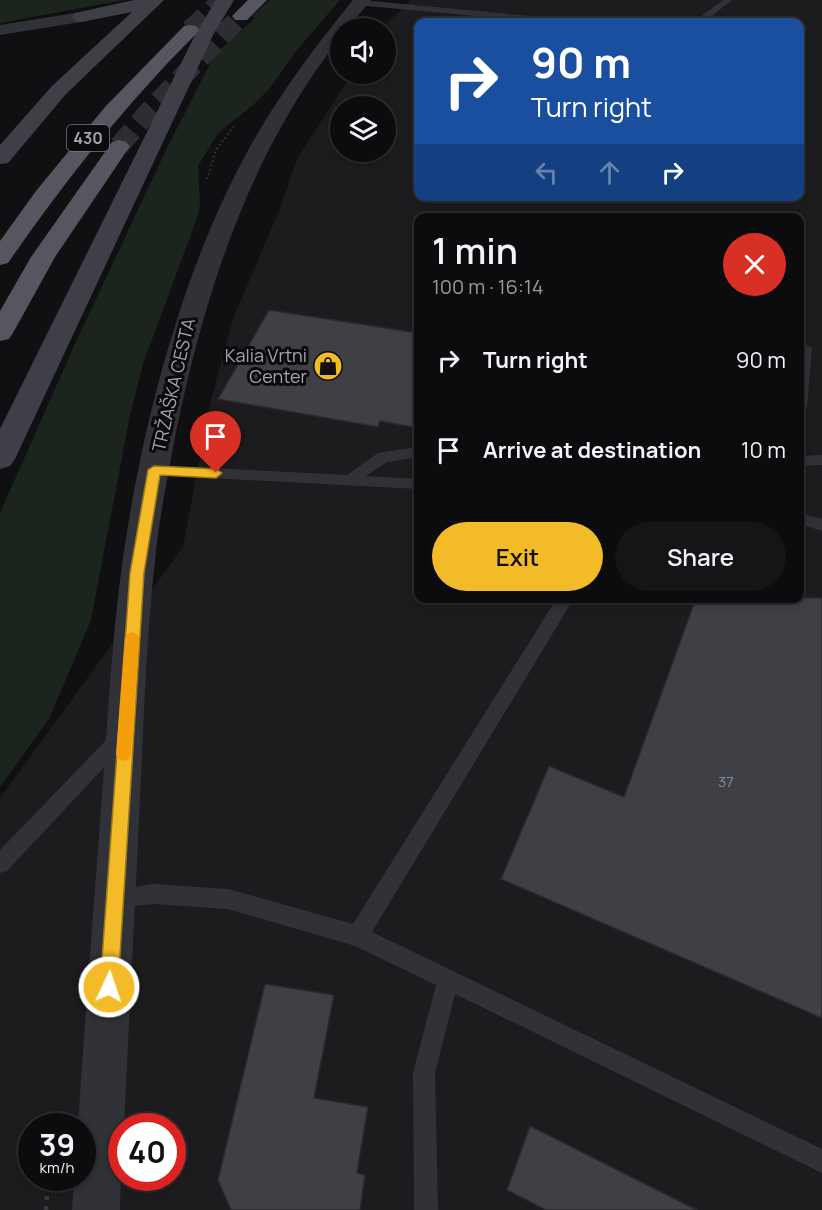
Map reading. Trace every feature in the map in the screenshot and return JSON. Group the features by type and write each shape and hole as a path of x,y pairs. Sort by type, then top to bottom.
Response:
{"highway":[{"path":"241,16 258,0"},
{"name":"430","path":"0,258 53,182 90,135 140,78 190,30"},
{"name":"430","path":"0,333 43,257 119,146"}],"main road":[{"path":"81,17 126,8 149,0"},
{"path":"0,158 59,90 155,0"},
{"path":"0,459 204,35 225,0"},
{"path":"81,17 101,24 109,31 112,39"}],"street":[{"name":"TRŽAŠKA CESTA","path":"96,1210 124,733 137,573 154,470 170,395 194,307 240,185 274,118 300,78 361,1"},
{"path":"0,30 81,17"}],"lane":[{"path":"703,18 728,0"},
{"path":"361,1 524,18"},
{"path":"804,360 805,348"},
{"path":"350,480 382,457 414,453"},
{"path":"804,461 822,460"},
{"path":"154,470 414,484"},
{"path":"804,520 822,525"},
{"path":"358,936 563,603"},
{"path":"0,864 124,733"},
{"path":"114,898 153,894 228,898 358,936 822,1161"},
{"path":"426,1210 424,1073 448,980"}],"path":[{"path":"46,1210 47,1191"}],"shaded area":[{"path":"0,0 124,0 0,23"},
{"path":"270,0 340,0 296,51 270,88 218,133 198,166 200,205 197,218 144,361 130,415 91,620 49,719 0,787 0,513 74,346 167,148 217,50 255,18 252,16"},
{"path":"411,0 822,0 822,1210 0,1210 0,798 183,547 209,408 232,321 279,211 297,159 330,108 330,162 396,162 396,96 338,96 346,84 396,84 396,18 392,18"}],"building":[{"name":"Kalia Vrtni Center","path":"269,310 414,332 414,427 380,421 378,427 218,399"},
{"path":"804,598 822,598 822,1018 501,879 549,766 624,797 694,603 804,603"},
{"path":"265,984 334,995 314,1098 368,1107 357,1173 365,1175 360,1210 231,1210 218,1180"},
{"path":"530,1126 697,1210 546,1210 507,1190"}],"tunnel":[{"path":"190,30 223,0"},
{"path":"119,146 151,109 241,16"}],"slow traffic":[{"path":"123,754 132,638"}],"place":[{"name":"Kalia Vrtni Center","path":"328,366"}],"route":[{"path":"109,987 124,733 137,573 154,470 216,473"}]}
